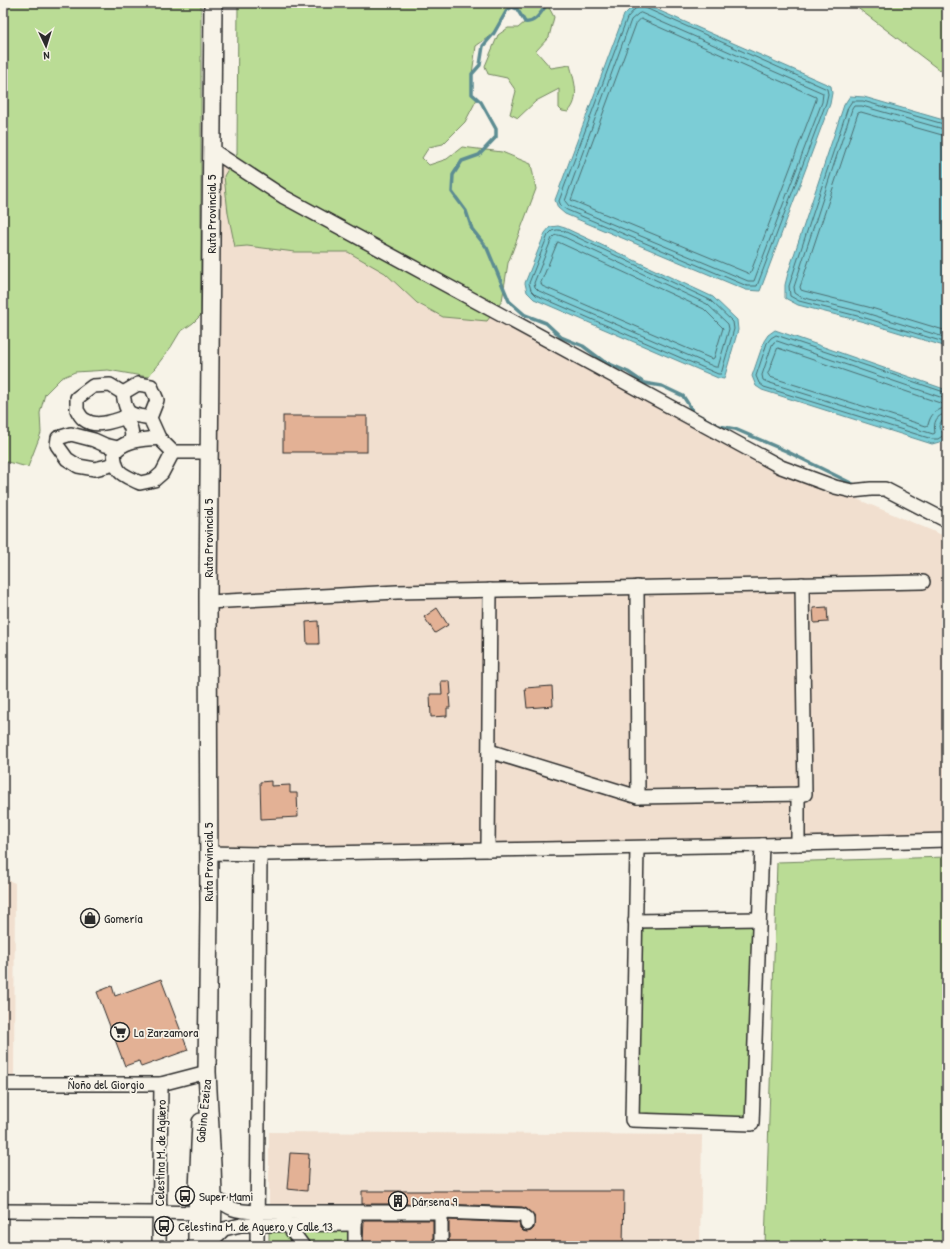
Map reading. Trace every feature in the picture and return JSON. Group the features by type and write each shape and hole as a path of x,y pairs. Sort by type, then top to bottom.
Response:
{"main road":[{"name":"Ruta Provincial 5","path":"207,1072 209,908 208,599 213,3"},
{"name":"Gabino Ezeiza","path":"207,1072 213,1196 207,1244"},
{"name":"Gabino Ezeiza","path":"207,1072 201,1117 197,1213 207,1244"}],"street":[{"path":"212,150 284,197 781,467 852,492 871,489 885,489 947,521"},
{"path":"123,393 138,384 151,386 157,400 150,418 159,438 173,452 209,452"},
{"path":"123,393 110,385 93,386 77,398 77,410 84,420 94,424 110,423 128,416 150,418"},
{"path":"123,393 125,409 132,433 131,441"},
{"path":"81,436 77,431 78,425 84,420"},
{"path":"115,464 95,469 78,466 67,459 57,445 58,438 71,434 118,448"},
{"path":"159,438 131,441 118,448 114,453 115,464 120,473 140,484 154,480 162,473 173,452"},
{"path":"208,599 303,597 397,592 923,582"},
{"path":"489,751 638,797 805,794 802,584"},
{"path":"636,587 638,797"},
{"path":"488,850 490,590"},
{"path":"798,794 798,844"},
{"path":"208,853 260,854 762,846 947,840"},
{"path":"636,848 632,1120 752,1124 762,846"},
{"path":"257,1246 260,854"},
{"path":"635,921 759,919"},
{"name":"Ñoño del Giorgio","path":"3,1084 161,1084 207,1072"},
{"name":"Celestina M. de Agüero","path":"159,1246 161,1084"},
{"path":"213,1196 229,1208 257,1219 287,1225 355,1218 441,1212 522,1215 527,1219 527,1224"},
{"path":"3,1211 197,1213"},
{"path":"278,1212 303,1246"},
{"path":"207,1244 224,1229 241,1225 278,1212 355,1218"},
{"path":"441,1212 441,1246"},
{"path":"355,1218 355,1246"}],"shaded area":[{"path":"212,150 781,467 947,537 947,840 208,853"},
{"path":"3,878 15,883 14,1077 3,1077"},
{"path":"269,1132 702,1135 700,1246 269,1246"}],"green space":[{"path":"3,3 201,3 201,315 180,332 171,347 148,377 108,370 75,372 61,378 45,394 40,413 41,433 28,467 3,461"},
{"path":"238,3 548,3 547,4 554,17 549,37 536,51 551,68 570,65 575,83 575,95 572,107 568,112 562,111 559,108 559,89 536,101 518,118 510,114 516,91 507,78 488,74 485,66 498,35 508,28 518,28 525,22 517,9 512,7 507,10 494,33 476,46 472,74 472,94 477,99 465,122 443,144 429,147 422,158 429,165 447,159 462,147 502,152 531,164 536,189 508,263 502,301 487,321 443,317 417,303 385,273 348,252 295,252 247,246 235,247 228,213 224,176 237,154"},
{"path":"851,3 947,3 947,72 938,69"},
{"path":"947,857 947,1246 765,1246 777,862"},
{"path":"759,919 752,1124 632,1120 635,921"},
{"path":"355,1224 355,1246 269,1246 269,1225"}],"water":[{"path":"644,4 831,86 832,93 830,104 760,291 746,290 565,214 558,208 555,200 624,15 634,5"},
{"path":"850,96 864,97 947,121 947,347 864,322 798,305 785,298 785,285 788,273 844,105"},
{"path":"558,226 713,297 737,320 738,330 724,379 718,378 534,299 527,292 525,283 545,233 550,227"},
{"path":"775,330 947,390 947,424 944,423 943,427 947,430 947,438 943,441 932,444 762,390 756,386 752,376 764,341 768,335"}],"building":[{"path":"283,416 367,416 367,452 283,452"},
{"path":"827,607 828,622 814,623 813,608"},
{"path":"437,608 448,625 435,633 424,617"},
{"path":"318,621 319,644 307,644 306,622"},
{"path":"441,681 450,681 450,708 447,708 447,716 431,717 430,694 442,694"},
{"path":"552,686 553,706 527,708 525,688"},
{"path":"271,781 271,786 290,785 290,793 297,793 298,817 261,819 260,782"},
{"path":"161,979 188,1050 141,1067 139,1061 125,1066 97,992 112,986 115,996"},
{"path":"290,1153 309,1154 307,1191 287,1189"},
{"path":"362,1191 624,1191 623,1246 449,1246 449,1220 519,1223 520,1228 527,1232 534,1228 534,1216 527,1209 522,1207 441,1204 362,1204"},
{"path":"364,1220 433,1220 433,1244 363,1243"}],"waterway":[{"path":"548,3 536,19 529,22 525,22 517,9 512,7 507,10 494,33 483,46 480,65 472,74 472,94 481,102 496,129 496,137 479,155 462,161 453,175 452,192 466,211 472,229 487,248 509,301 525,315 546,323 561,337 583,346 603,361 628,372 644,383 662,386 683,396 694,413 719,426 735,429 786,451 857,486"}],"place":[{"name":"Gomería","path":"90,918"},
{"name":"La Zarzamora","path":"120,1032"},
{"name":"Super Mami","path":"185,1196"},
{"name":"Dársena 9","path":"398,1201"},
{"name":"Celestina M. de Aguero y Calle 13","path":"164,1226"}]}
